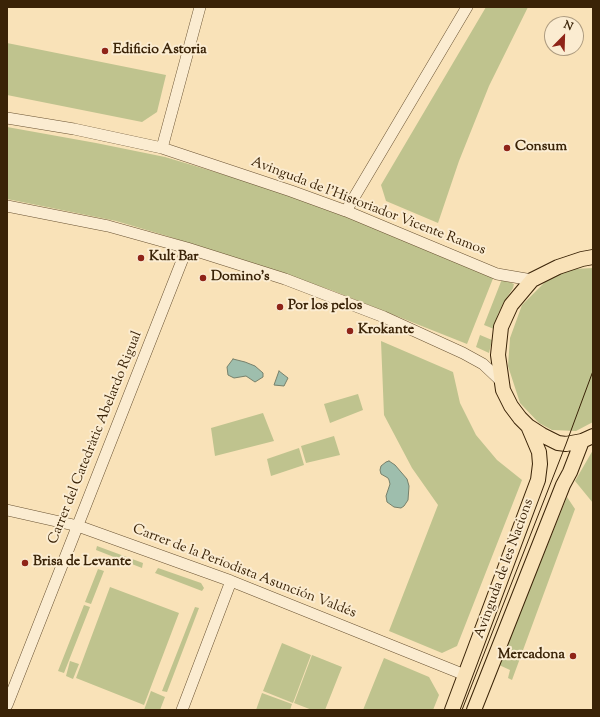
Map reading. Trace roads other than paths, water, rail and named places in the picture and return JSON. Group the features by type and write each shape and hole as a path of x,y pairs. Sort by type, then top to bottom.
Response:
{"main road":[{"path":"588,439 566,444 558,443 528,426 511,406 503,390 498,355 502,326 511,305 532,280 558,267 593,257"},
{"name":"Avinguda de les Nacions","path":"452,710 538,480 540,464 539,452 528,426"},
{"name":"Avinguda de les Nacions","path":"474,710 563,485 588,439"}],"street":[{"path":"162,148 200,7"},
{"path":"346,212 468,7"},
{"name":"Avinguda de l'Historiador Vicente Ramos","path":"7,118 74,129 162,148 291,190 497,274 532,280"},
{"path":"7,206 108,226 187,248 285,279 384,317 463,352 483,364 501,381"},
{"name":"Carrer del Catedràtic Abelardo Rigual","path":"7,705 187,248"},
{"name":"Carrer de la Periodista Asunción Valdés","path":"7,510 78,526 231,581 465,675"},
{"path":"182,710 231,581"}],"tram line":[{"path":"462,710 593,371"}],"place":[{"name":"Edificio Astoria","path":"105,51"},
{"name":"Consum","path":"507,148"},
{"name":"Kult Bar","path":"141,258"},
{"name":"Domino's","path":"203,278"},
{"name":"Por los pelos","path":"280,307"},
{"name":"Krokante","path":"350,331"},
{"name":"Brisa de Levante","path":"25,563"},
{"name":"Mercadona","path":"573,656"}]}
